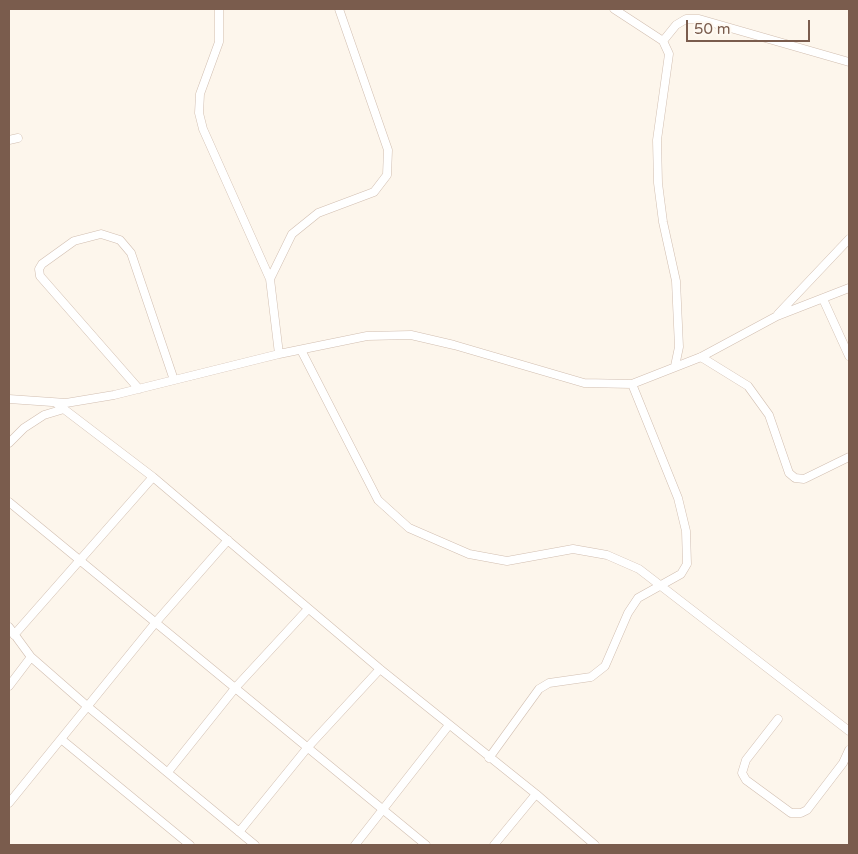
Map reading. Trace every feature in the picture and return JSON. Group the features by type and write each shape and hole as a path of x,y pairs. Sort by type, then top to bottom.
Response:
{"lane":[{"path":"219,9 219,42 200,94 200,112 203,129 270,279 279,354"},
{"path":"270,279 292,234 318,213 374,192 387,175 388,150 339,9"},
{"path":"614,9 663,41 669,54 657,140 658,183 663,222 676,281 679,347 675,366"},
{"path":"663,41 681,22 686,19 699,19 849,62"},
{"path":"9,140 18,138"},
{"path":"139,389 40,276 39,269 42,264 74,241 102,234 120,240 131,254 174,380"},
{"path":"777,316 849,239"},
{"path":"9,399 66,403 139,389 279,354 367,336 410,335 454,344 584,383 632,384 701,357 777,316 849,288"},
{"path":"823,299 849,356"},
{"path":"301,350 378,500 409,528 470,554 507,561 572,549 608,555 639,569 849,730"},
{"path":"701,357 748,386 769,415 789,472 795,478 804,479 849,457"},
{"path":"489,758 540,689 549,683 591,676 605,666 628,613 638,598 662,587 681,574 687,564 686,531 678,498 632,384"},
{"path":"56,403 153,477 380,669 536,794 595,845"},
{"path":"9,443 24,428 44,415 64,409"},
{"path":"14,635 153,477"},
{"path":"9,502 236,686 426,845"},
{"path":"9,803 156,622 228,540"},
{"path":"168,772 236,686 308,609"},
{"path":"9,627 31,657 87,706 255,845"},
{"path":"9,686 31,657"},
{"path":"239,832 308,748 380,669"},
{"path":"778,720 746,760 742,773 746,780 791,813 800,813 807,810 843,762 849,750"},
{"path":"355,845 449,725"},
{"path":"61,739 190,845"},
{"path":"494,845 536,794"}]}
